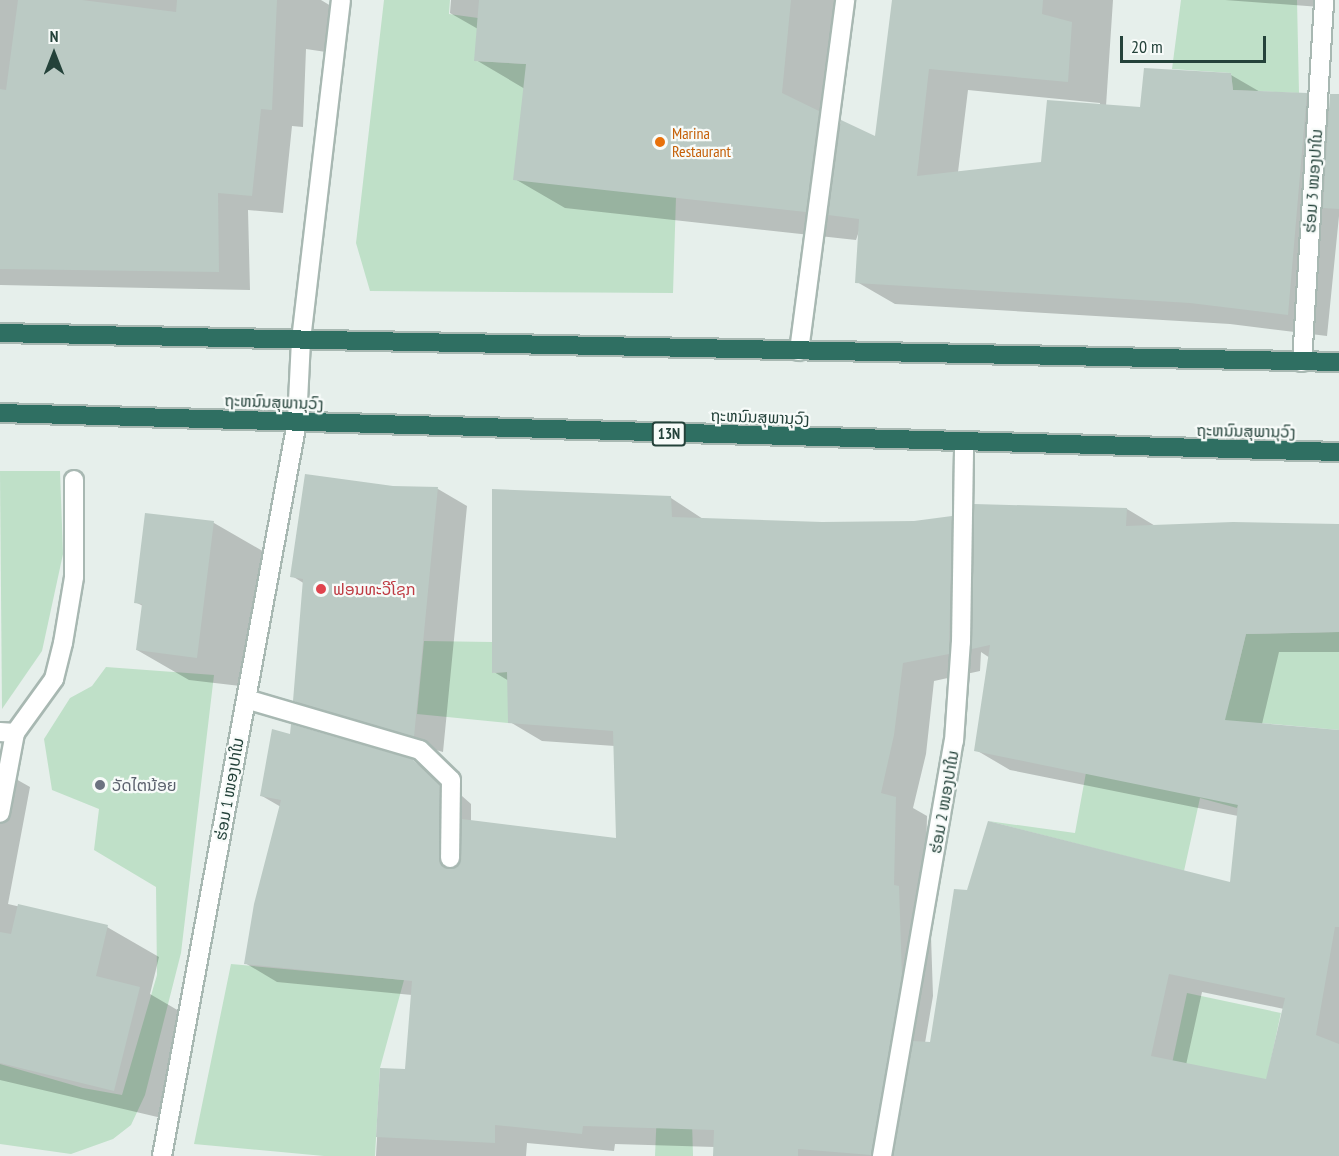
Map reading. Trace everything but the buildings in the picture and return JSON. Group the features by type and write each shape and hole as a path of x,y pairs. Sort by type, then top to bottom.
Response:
{"highway":[{"path":"0,333 1339,362"},
{"name":"ຖະຫນົນສຸພານຸວົງ","path":"0,413 964,443 1339,452"}],"street":[{"name":"ຮ່ອມ 1 ໜອງປາໃນ","path":"162,1156 297,422 301,340 341,0"},
{"path":"799,351 845,0"},
{"name":"ຮ່ອມ 3 ໜອງປາໃນ","path":"1302,362 1324,0"},
{"name":"ຮ່ອມ 2 ໜອງປາໃນ","path":"882,1156 954,741 961,642 964,443"},
{"path":"0,813 7,733 54,679 63,643 74,577 74,480"},
{"path":"246,699 420,750 451,780 450,858"}],"green space":[{"path":"384,0 450,0 449,14 478,18 475,61 526,64 676,197 673,293 370,291 356,243"},
{"path":"1181,0 1297,0 1299,93 1233,90 1231,73 1172,69"},
{"path":"0,471 60,471 63,554 42,651 2,709"},
{"path":"1339,632 1339,730 1262,723 1237,808 1200,798 1184,871 988,821 1075,833 1089,756 1230,700 1246,634"},
{"path":"424,641 492,642 492,673 508,672 508,723 417,714"},
{"path":"106,667 214,675 181,953 145,1095 131,1125 113,1139 71,1154 0,1144 0,1064 83,1088 122,1095 157,975 156,887 94,850 99,809 52,790 44,739 70,698 92,686"},
{"path":"231,964 404,980 380,1068 375,1156 324,1156 194,1144"},
{"path":"1187,993 1281,1013 1266,1081 1172,1061"},
{"path":"661,1019 689,1020 693,1156 655,1156"}],"place":[{"name":"Marina Restaurant","path":"660,142"},
{"name":"ຟອນທະວີໂຊກ","path":"321,589"},
{"name":"ວັດໄຕນ້ອຍ","path":"100,785"}]}
